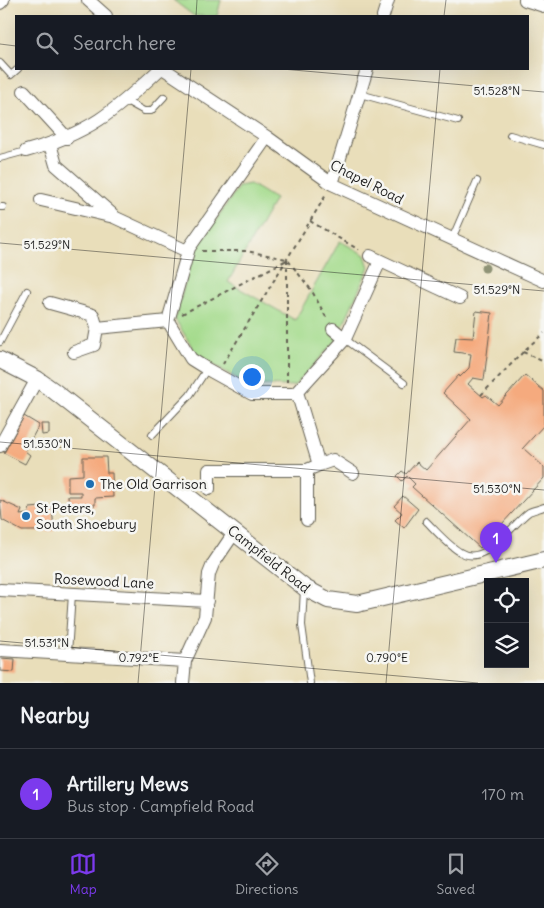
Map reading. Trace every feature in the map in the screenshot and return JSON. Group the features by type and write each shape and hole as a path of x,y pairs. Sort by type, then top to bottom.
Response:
{"street":[{"path":"0,3 3,0"},
{"path":"88,0 105,15"},
{"path":"383,15 388,0"},
{"path":"525,0 544,6"},
{"path":"26,151 67,138 86,128 126,101 159,70"},
{"name":"Chapel Road","path":"166,70 267,137 332,184 544,281"},
{"path":"332,184 368,70"},
{"path":"24,91 67,138"},
{"path":"267,137 187,251 168,321 191,359 252,394 292,393 345,339 375,258 460,298"},
{"path":"50,144 56,165 114,217"},
{"path":"41,200 114,217 187,251"},
{"path":"50,303 93,315 97,328 94,345 74,352"},
{"path":"97,328 168,321"},
{"path":"334,329 345,339"},
{"name":"Campfield Road","path":"0,360 37,379 304,588 328,600 357,604 495,577 544,560"},
{"path":"0,446 4,428 37,379"},
{"path":"292,393 313,468 307,520"},
{"path":"208,489 209,470 313,468 333,460 353,473"},
{"path":"183,683 185,661 202,627 207,601 209,574 213,564 234,532"},
{"name":"Rosewood Lane","path":"0,590 207,601"},
{"path":"0,650 185,661"}],"lane":[{"path":"0,63 11,75 17,70"},
{"path":"360,94 458,121"},
{"path":"126,101 144,111 151,112 164,97"},
{"path":"510,135 544,145"},
{"path":"0,158 26,151"},
{"path":"452,239 476,181"},
{"path":"0,342 27,291"},
{"path":"345,339 404,382"},
{"path":"152,435 212,372"},
{"path":"426,521 460,553 469,555 483,553 493,547 530,512 544,507"},
{"path":"304,588 302,625 310,683"},
{"path":"68,653 72,594"}],"path":[{"path":"212,372 287,260 332,184"},
{"path":"310,221 375,258"},
{"path":"187,251 246,251 287,260 312,291 334,329"},
{"path":"168,321 287,260"},
{"path":"287,260 292,393"},
{"path":"481,395 544,333"},
{"path":"523,352 544,362"}],"green space":[{"path":"173,0 221,0 217,15 193,15"},
{"path":"250,184 275,199 228,282 295,320 340,241 365,255 369,267 336,341 294,386 248,385 197,355 175,319 193,254 239,186"}],"building":[{"path":"476,311 492,313 484,380 473,378 468,384 483,397 486,395 498,405 525,375 544,391 544,425 523,448 544,467 544,478 480,548 412,487 415,484 407,476 402,481 397,476 402,471 406,474 417,462 426,470 471,419 443,393 459,375 460,377 469,368 471,354 454,352 456,337 473,338"},
{"path":"24,416 39,425 25,451 30,455 25,464 4,453"},
{"path":"41,424 49,424 49,434 42,435"},
{"name":"The Old Garrison","path":"83,457 106,457 107,473 112,473 113,497 95,498 95,505 69,506 68,496 81,496 81,492 68,492 68,476 83,475"},
{"path":"403,496 418,509 404,528 395,520 402,513 394,506"},
{"name":"St Peters, South Shoebury","path":"0,500 22,510 20,515 28,514 30,508 52,506 54,531 22,531 2,520"},
{"path":"0,658 15,659 14,672 0,671"}],"place":[{"name":"The Old Garrison","path":"90,484"},
{"name":"St Peters, South Shoebury","path":"26,516"},
{"name":"Artillery Mews","path":"496,563"}]}
